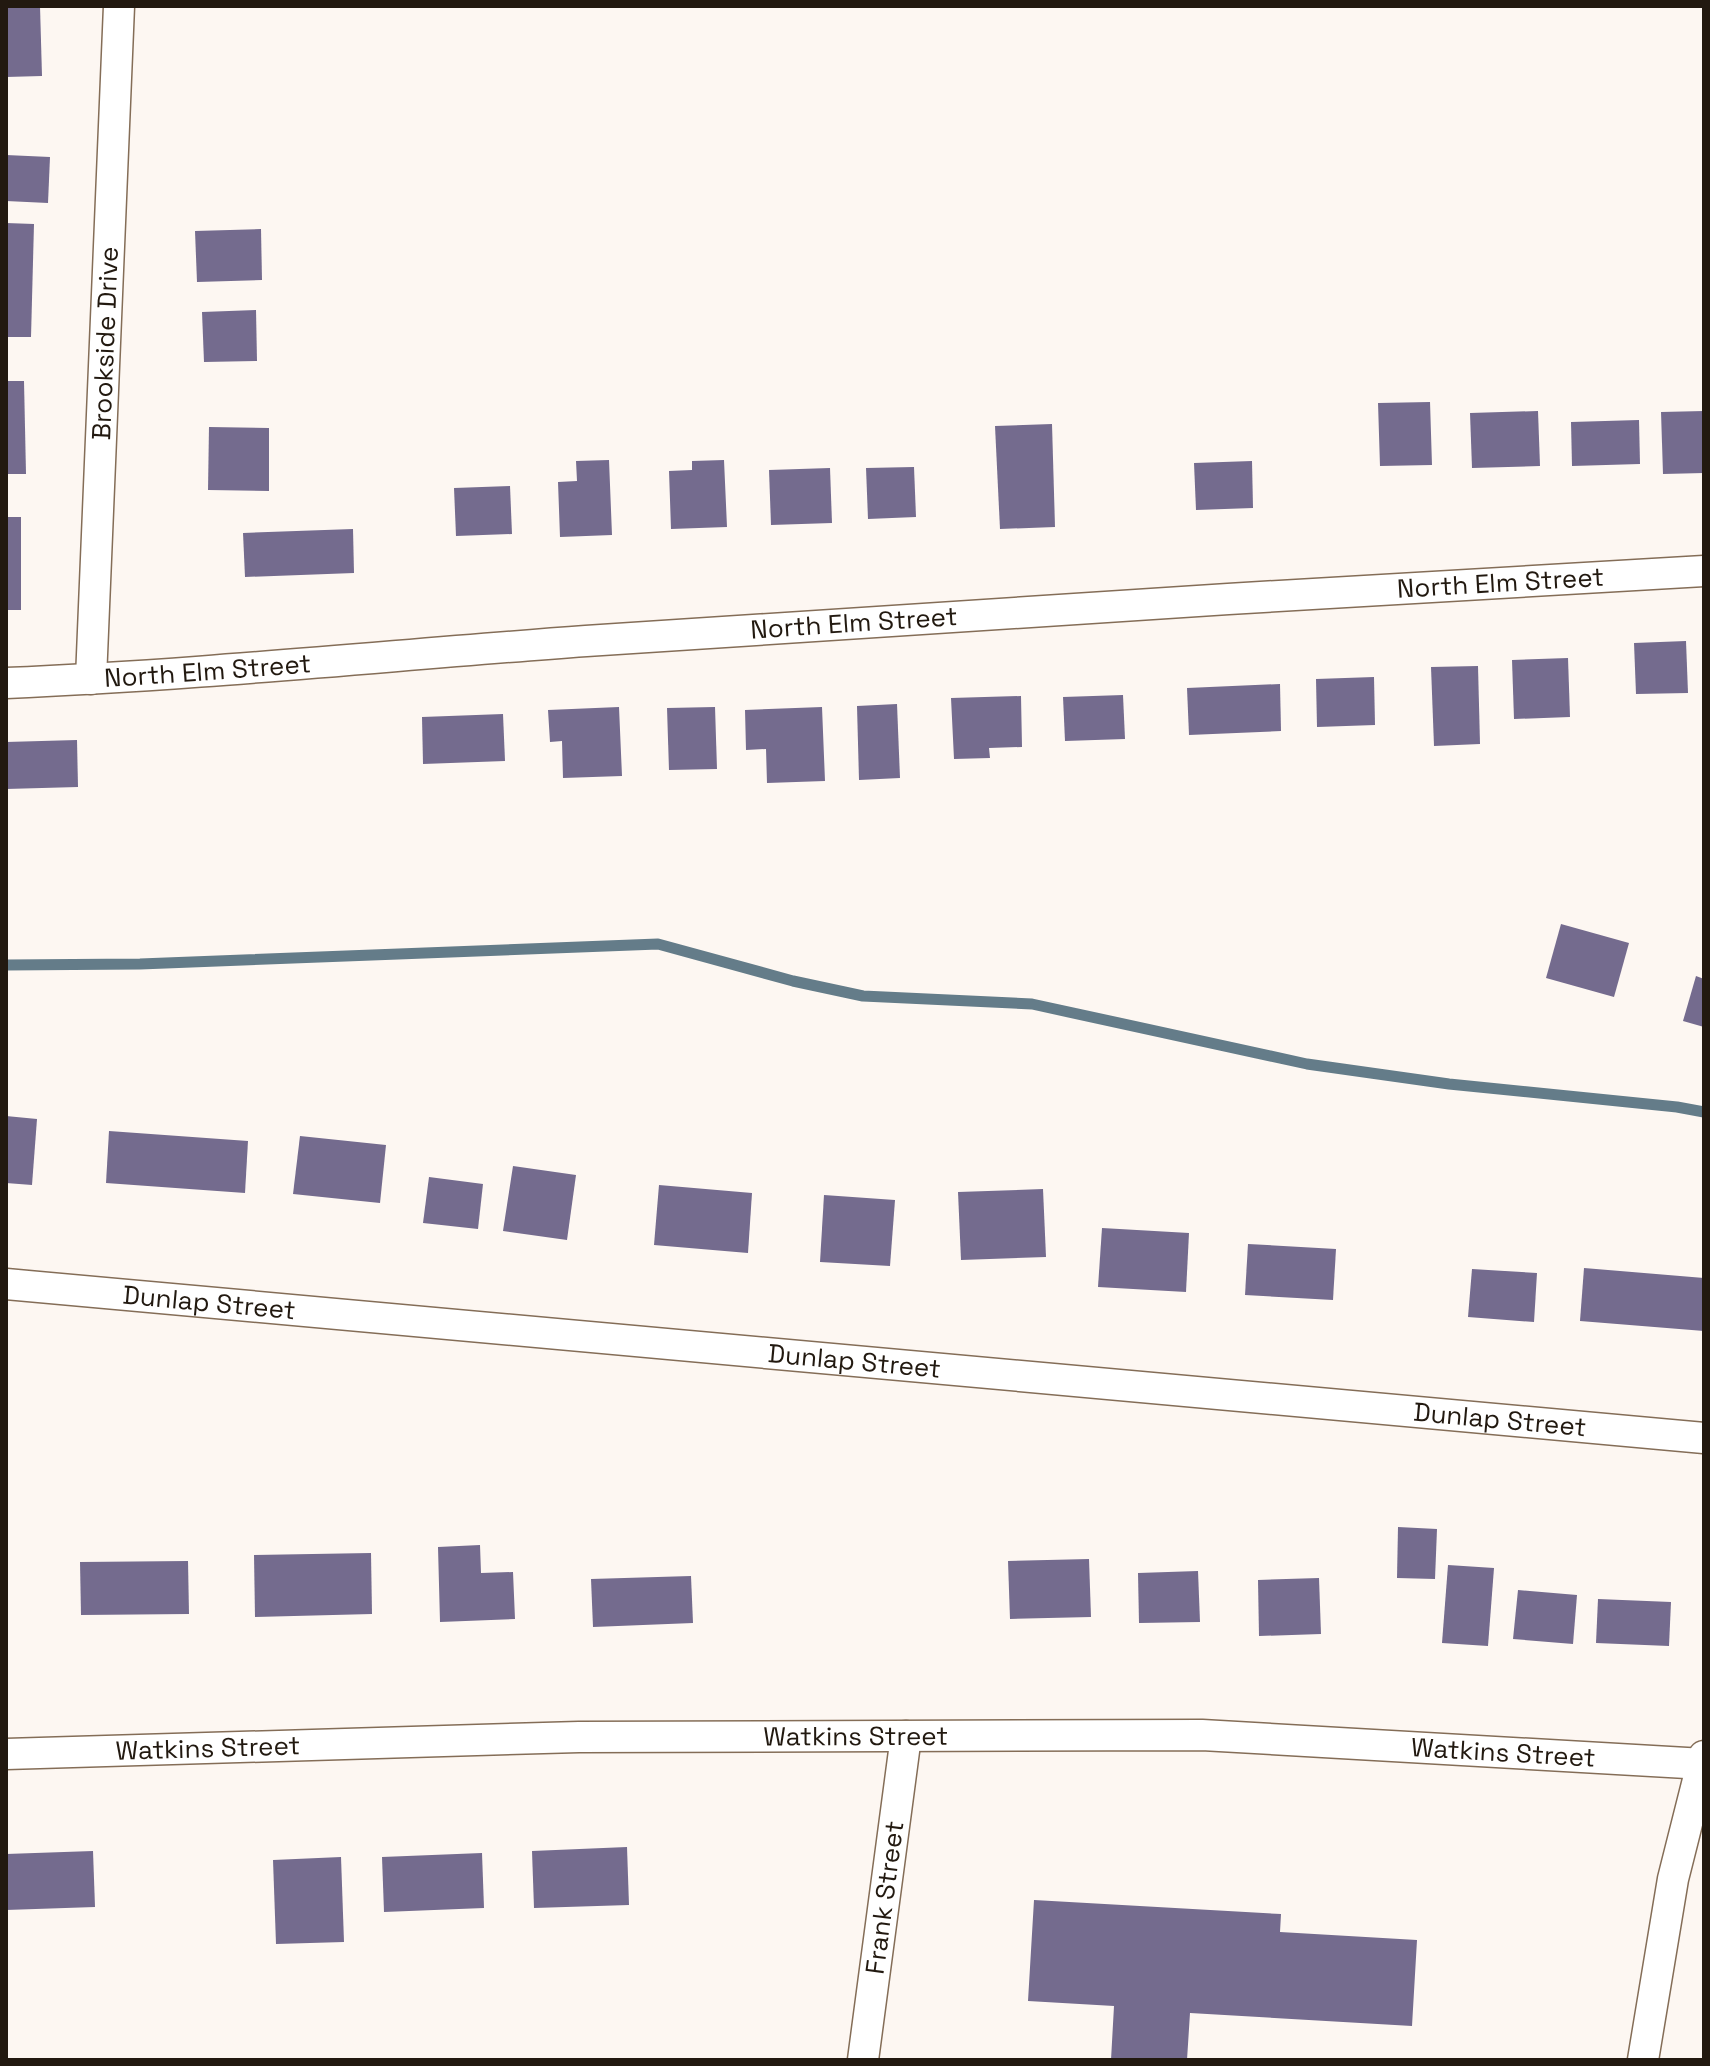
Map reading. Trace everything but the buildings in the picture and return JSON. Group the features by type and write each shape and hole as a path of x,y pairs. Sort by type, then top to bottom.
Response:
{"street":[{"name":"Brookside Drive","path":"91,679 119,6"},
{"name":"North Elm Street","path":"6,683 1125,604 1704,571"},
{"name":"Dunlap Street","path":"6,1284 1704,1438"},
{"name":"Watkins Street","path":"6,1754 579,1737 1202,1735 1703,1761"},
{"name":"Frank Street","path":"863,2060 906,1736"},
{"path":"1643,2060 1673,1879 1703,1761"}],"waterway":[{"path":"6,965 140,964 658,944 793,981 863,996 1032,1004 1307,1064 1449,1084 1704,1112"}]}
